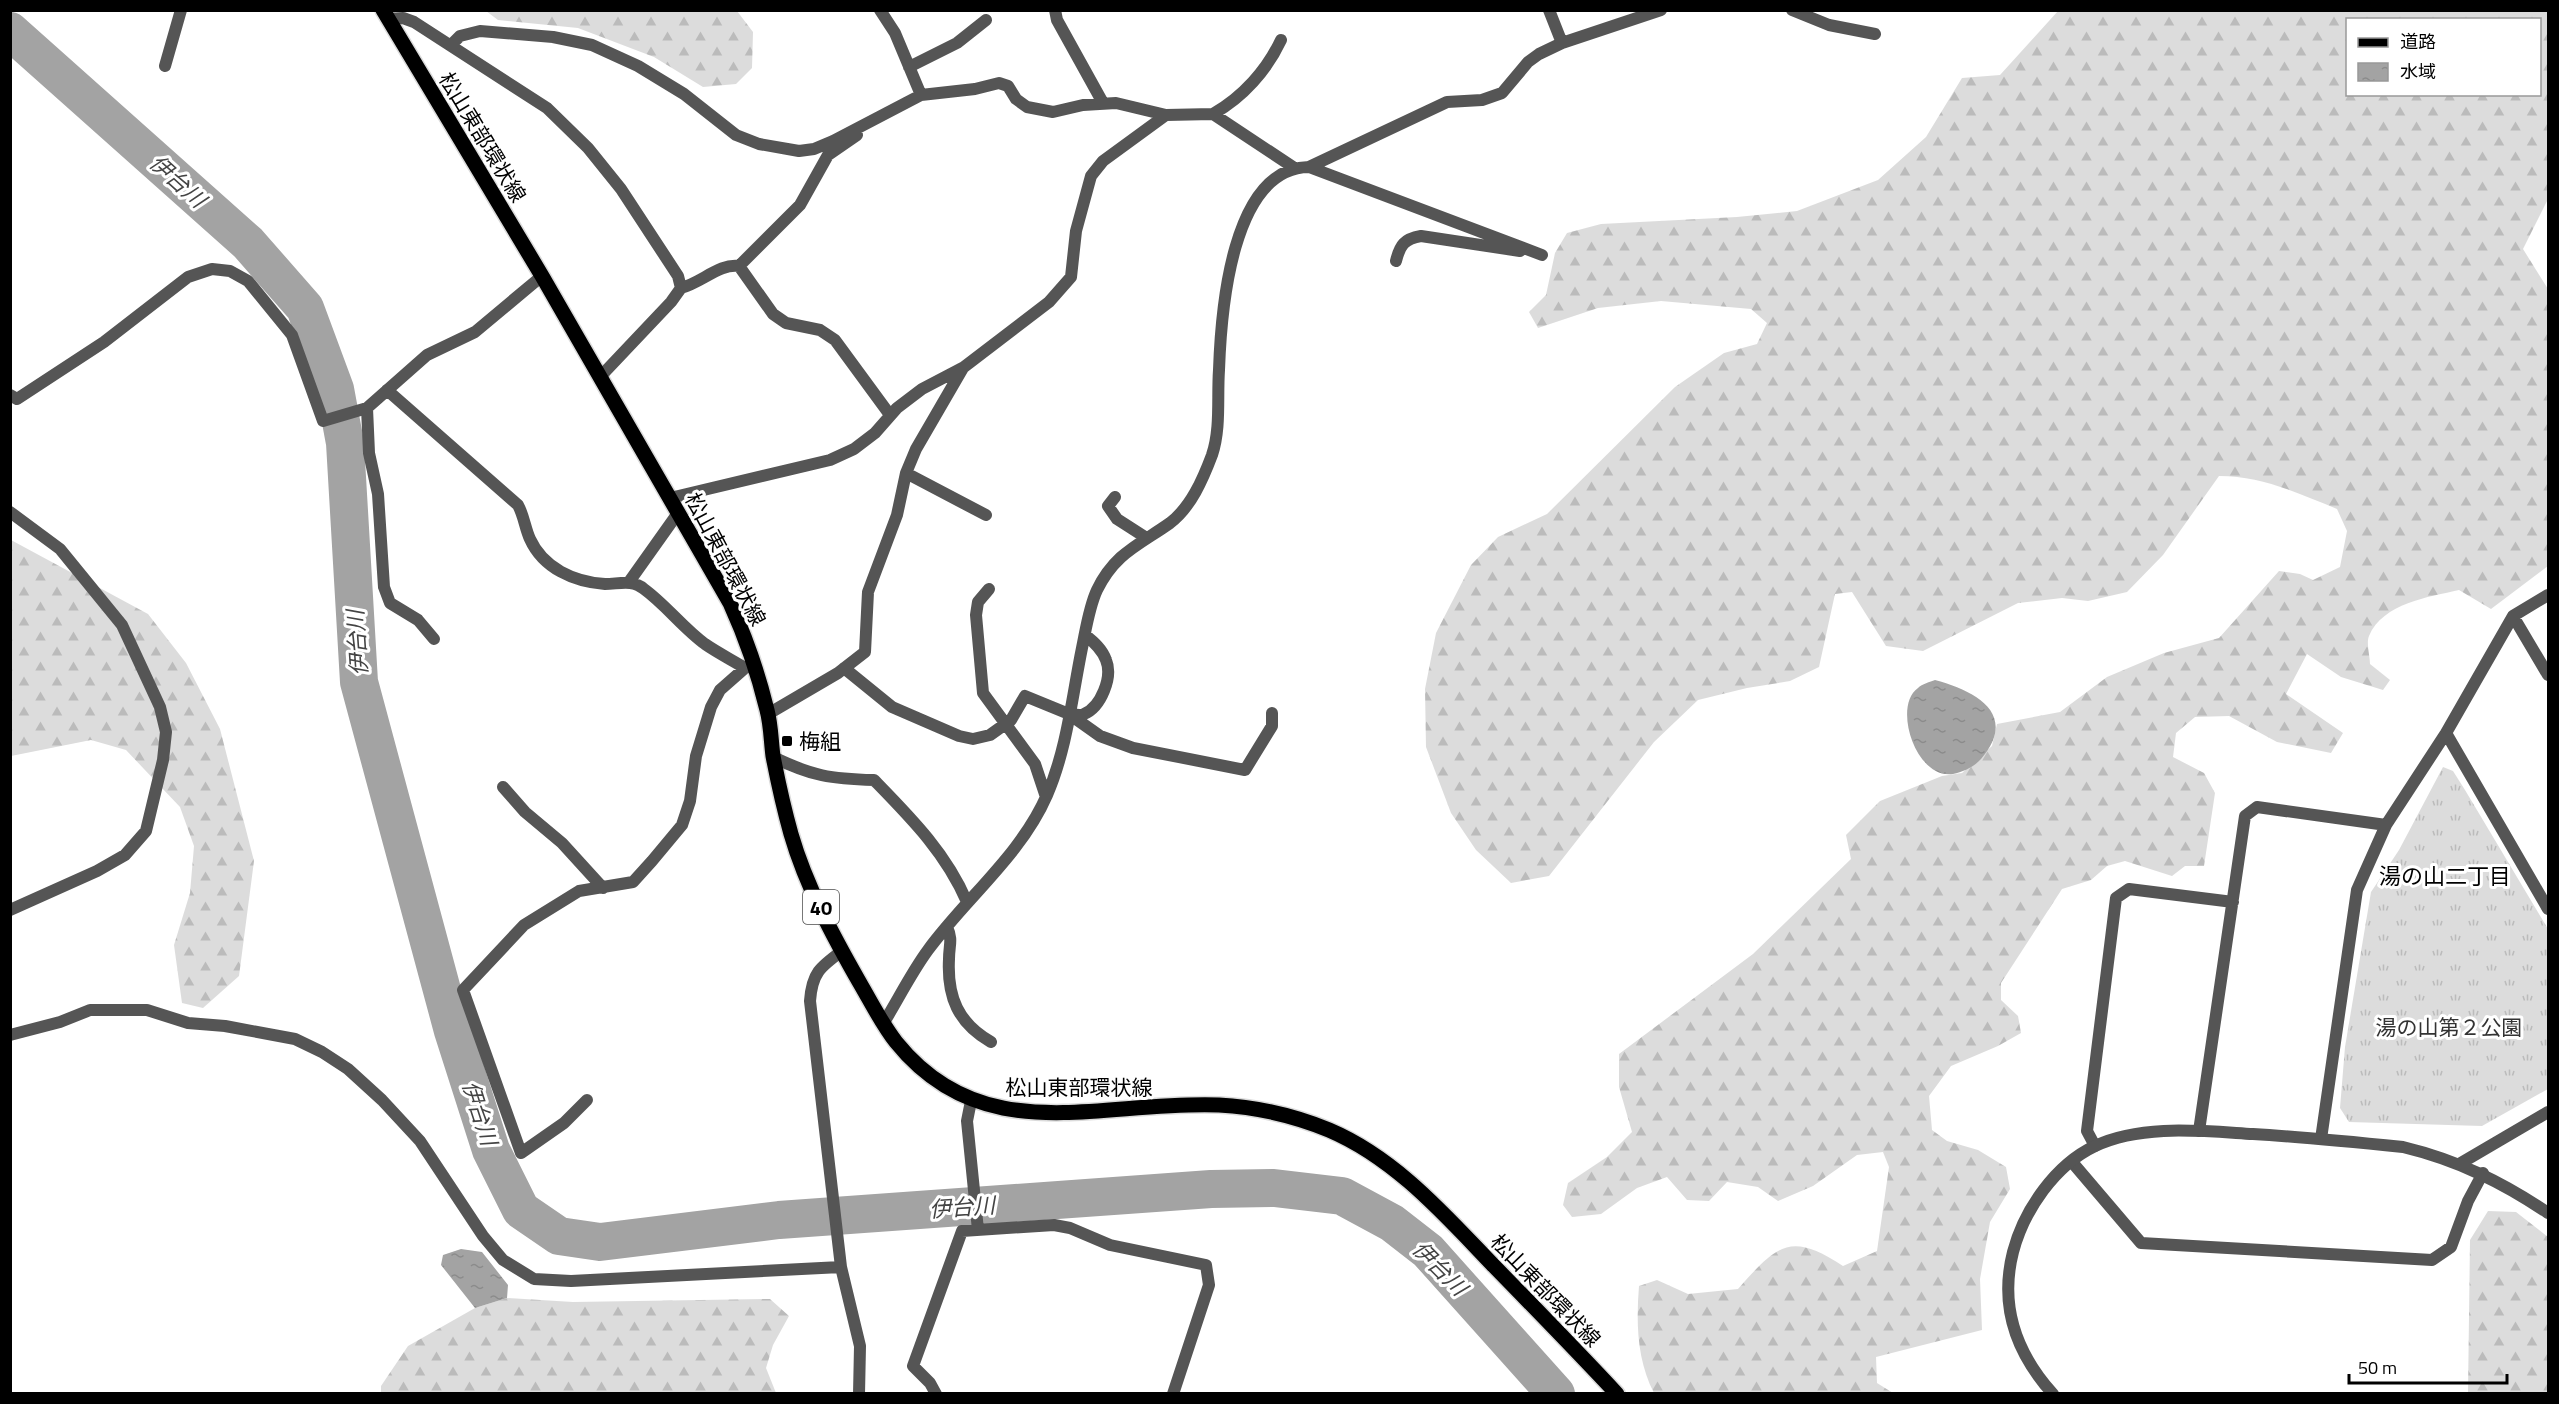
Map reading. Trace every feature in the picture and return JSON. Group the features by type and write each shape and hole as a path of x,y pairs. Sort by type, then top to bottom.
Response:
{"main road":[{"name":"松山東部環状線","path":"386,15 542,276 730,603 749,666 768,714 773,757 801,863 842,951 883,1024 896,1042 922,1069 951,1091 971,1101 996,1108 1029,1112 1220,1105 1261,1111 1328,1130 1357,1144 1386,1163 1436,1207 1617,1394"}],"street":[{"path":"165,66 181,10"},
{"path":"880,10 895,33 921,95"},
{"path":"1055,10 1057,20 1103,103"},
{"path":"1549,10 1562,43"},
{"path":"1309,167 1448,102 1482,100 1502,93 1528,62 1562,43 1661,10"},
{"path":"1792,10 1829,25 1875,34"},
{"path":"386,15 414,22 547,108 588,148 621,189 678,276 681,288"},
{"path":"909,67 957,43 986,20"},
{"path":"450,45 460,36 480,32 553,37 592,45 638,66 684,94 736,135 780,149 799,151 814,149 921,95 975,89 999,83 1008,86 1016,99 1027,107 1053,112 1103,103 1140,107 1166,115 1213,114 1227,106 1246,88 1272,59 1281,40"},
{"path":"1213,114 1293,167 1309,167 1542,255"},
{"path":"670,498 830,460 854,449 875,433 890,415 922,389 964,367 1049,302 1071,278 1076,231 1091,176 1103,161 1166,115"},
{"path":"739,266 784,224 800,205 828,155 856,136 860,127"},
{"path":"883,1024 927,951 1024,835 1046,797 1061,758 1096,591 1110,568 1125,551 1171,522 1190,501 1213,452 1218,425 1221,338 1230,274 1242,226 1249,208 1260,194 1274,180 1293,167"},
{"path":"1396,261 1399,247 1409,238 1421,236 1516,252 1525,249"},
{"path":"600,377 672,302 681,288 697,284 728,264 739,266 773,314 786,323 820,330 835,340 890,415"},
{"path":"13,399 104,342 188,277 212,269 230,272 248,281 292,335 323,421 329,420 362,410 427,355 475,332 542,276"},
{"path":"768,714 844,668 865,652 868,592 897,515 906,473 916,449 964,367"},
{"path":"387,390 518,505 525,517 529,538 540,556 558,572 580,580 605,584 629,582 643,588 705,644 749,666 720,690 711,707 696,756 690,801 682,825 633,882 579,891 524,925 463,990 521,1153 564,1123 587,1100"},
{"path":"362,410 378,494 384,587 390,603 418,620 434,639"},
{"path":"906,473 986,515"},
{"path":"1115,497 1108,506 1117,519 1145,537"},
{"path":"10,512 60,549 122,625 160,707 166,732 163,760 146,831 125,855 97,871 10,910"},
{"path":"629,582 678,513"},
{"path":"989,589 978,602 976,615 980,681 983,693 1035,764 1046,797"},
{"path":"2321,1138 2357,890 2386,825 2446,733 2513,616 2548,595"},
{"path":"2513,616 2548,675"},
{"path":"1069,714 1083,715 1096,705 1107,684 1108,662 1100,647 1085,635"},
{"path":"844,668 892,707 959,736 973,739 990,735 1011,720 1025,696 1069,714 1100,736 1133,748 1245,770 1272,726 1272,713"},
{"path":"2446,733 2548,909"},
{"path":"773,757 805,772 831,779 874,780 928,835 956,877 967,902"},
{"path":"504,787 525,812 562,843 603,888"},
{"path":"2199,1131 2245,816 2257,807 2386,825"},
{"path":"2095,1146 2087,1131 2116,898 2129,889 2233,902"},
{"path":"947,927 952,939 948,973 955,1005 967,1025 991,1042"},
{"path":"842,951 822,965 811,981 810,1001 841,1267 860,1346 859,1394"},
{"path":"10,1035 60,1022 90,1010 147,1010 188,1023 225,1026 294,1039 322,1052 348,1069 382,1100 420,1141 483,1236 503,1260 534,1279 571,1281 841,1267"},
{"path":"971,1101 967,1121 978,1227"},
{"path":"2461,1163 2548,1112"},
{"path":"2053,1394 2033,1371 2016,1341 2010,1306 2010,1266 2018,1236 2034,1203 2072,1162 2095,1146 2124,1137 2153,1132 2199,1131 2321,1138 2403,1147 2461,1163 2483,1173 2512,1189 2548,1214"},
{"path":"2072,1162 2141,1243 2432,1260 2451,1247 2468,1201 2483,1173"},
{"path":"936,1394 930,1383 913,1366 962,1231 978,1227 1054,1225 1070,1228 1110,1245 1206,1264 1209,1284 1173,1394"}],"green space":[{"path":"486,11 737,11 753,32 752,68 736,84 703,87 654,57 578,28 498,20"},
{"path":"2058,11 2548,11 2548,199 2523,249 2548,289 2548,566 2491,609 2459,590 2408,603 2385,616 2376,625 2368,642 2370,664 2390,680 2383,690 2341,677 2307,654 2286,694 2343,733 2331,753 2277,742 2229,716 2195,717 2176,733 2173,757 2204,773 2215,793 2204,866 2185,866 2172,876 2125,861 2107,866 2091,880 2062,889 2001,983 2001,1000 2018,1016 2021,1033 1998,1046 1951,1066 1929,1096 1932,1130 1947,1141 1978,1150 2006,1167 2010,1189 1990,1222 1980,1279 1982,1330 1876,1357 1877,1383 1893,1393 1654,1393 1644,1368 1639,1341 1639,1286 1657,1280 1688,1294 1738,1289 1763,1262 1785,1248 1797,1246 1810,1249 1843,1266 1877,1251 1889,1167 1883,1152 1857,1155 1813,1186 1778,1201 1758,1187 1727,1182 1709,1201 1687,1200 1667,1177 1637,1188 1601,1214 1572,1217 1563,1205 1568,1183 1607,1157 1632,1132 1619,1087 1619,1054 1753,954 1851,859 1846,835 1880,801 1942,776 1962,773 1992,746 1997,724 2060,712 2107,677 2164,653 2219,638 2279,571 2300,574 2313,580 2340,567 2347,531 2337,509 2265,482 2219,476 2163,555 2127,592 2088,601 2062,598 2018,603 1923,651 1886,646 1852,592 1835,594 1819,667 1790,681 1747,688 1698,700 1654,742 1549,876 1511,883 1476,850 1451,813 1426,747 1425,689 1436,633 1471,565 1498,537 1547,514 1675,387 1724,353 1757,344 1767,323 1751,309 1661,301 1598,308 1538,328 1529,312 1546,295 1555,253 1567,233 1601,224 1737,217 1797,211 1878,180 1926,137 1962,78 2000,75"},
{"path":"11,540 148,614 186,663 220,729 254,861 239,976 203,1008 182,1003 174,945 190,893 194,846 180,807 126,750 91,740 11,756"},
{"name":"湯の山第２公園","path":"2443,767 2453,771 2548,929 2548,1089 2482,1126 2349,1122 2340,1108 2345,1047 2371,892 2399,850"},
{"path":"2488,1211 2516,1212 2548,1237 2548,1393 2468,1393 2470,1240"},
{"path":"507,1298 573,1302 770,1299 789,1316 773,1345 766,1368 776,1393 381,1394 381,1386 408,1346 475,1308"}],"water":[{"path":"1935,680 1978,698 1988,707 1994,717 1996,729 1992,743 1981,759 1968,769 1953,774 1940,773 1928,766 1912,740 1908,725 1907,710 1911,697 1924,684"},
{"path":"461,1249 482,1252 508,1285 507,1298 475,1308 441,1265 443,1255"}],"waterway":[{"name":"伊台川","path":"10,31 248,243 305,308 335,389 345,443 359,682 453,1031 491,1150 521,1210 559,1236 600,1242 779,1220 1211,1189 1274,1188 1342,1196 1392,1223 1428,1251 1556,1394"}],"place":[{"name":"梅組","path":"787,741"}],"district":[{"name":"湯の山二丁目","path":"2445,876"}]}
